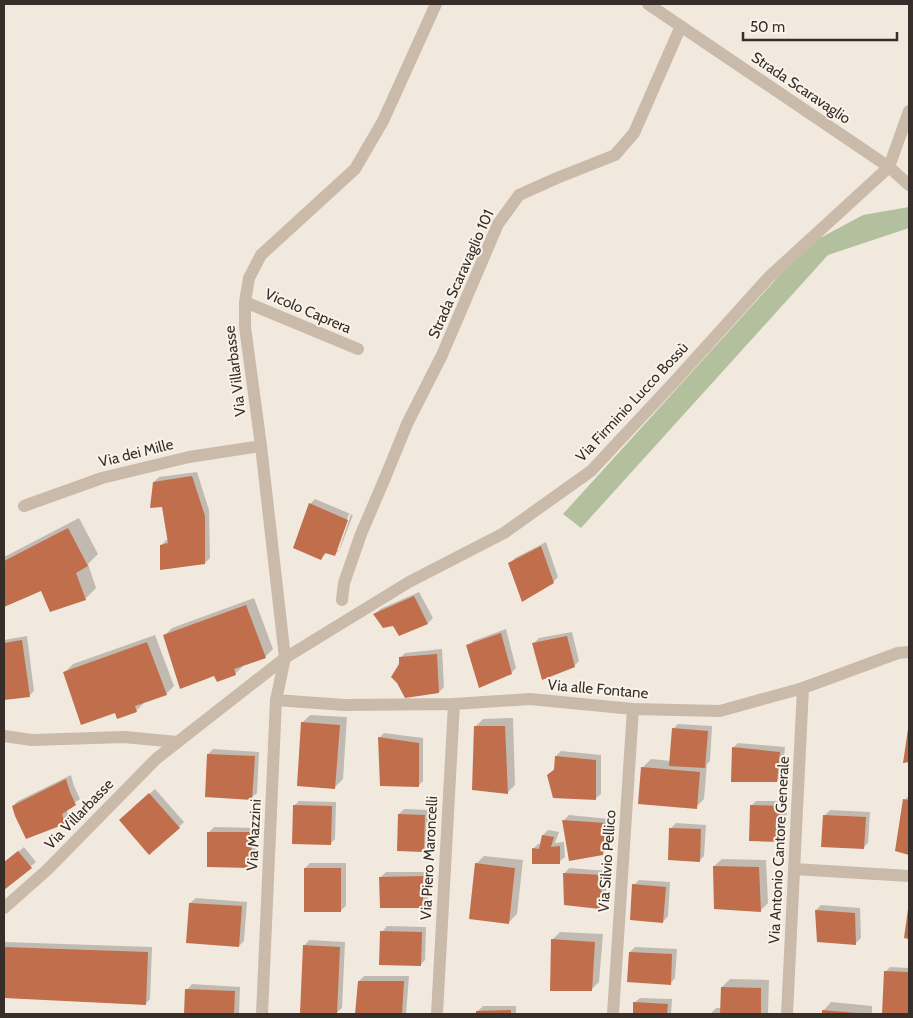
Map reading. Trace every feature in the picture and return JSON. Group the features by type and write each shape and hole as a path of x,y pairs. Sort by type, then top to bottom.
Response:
{"street":[{"name":"Via Villarbasse","path":"4,908 47,870 156,759 285,658 245,326 245,302 249,278 261,255 354,169 383,121 435,4"},
{"name":"Strada Scaravaglio","path":"648,4 889,167 909,185"},
{"name":"Strada Scaravaglio 101","path":"342,600 344,583 361,534 407,424 442,355 498,224 519,195 615,155 634,133 681,26"},
{"path":"889,167 909,111"},
{"name":"Via Firminio Lucco Bossù","path":"285,658 409,582 504,533 591,471 768,277 889,167"},
{"name":"Vicolo Caprera","path":"245,302 358,350"},
{"name":"Via dei Mille","path":"24,506 102,478 190,457 260,446"},
{"name":"Via alle Fontane","path":"276,700 344,705 454,704 530,699 633,709 720,711 803,688 898,654 909,652"},
{"name":"Via Mazzini","path":"262,1014 276,700 285,658"},
{"name":"Via Antonio Cantore Generale","path":"787,1014 803,688"},
{"name":"Via Piero Maroncelli","path":"437,1014 454,704"},
{"name":"Via Silvio Pellico","path":"613,1014 633,709"},
{"path":"4,736 32,740 124,737 177,742"},
{"path":"794,869 909,876"}],"green space":[{"path":"909,207 909,228 828,255 581,528 563,514 807,245 863,215"}],"building":[{"path":"192,476 205,516 205,564 160,570 160,545 168,543 162,507 150,508 153,482"},
{"path":"309,503 348,520 335,556 325,553 321,560 293,548"},
{"path":"68,528 88,566 76,573 86,600 50,612 41,591 4,607 4,561"},
{"path":"541,546 554,583 522,602 508,563"},
{"path":"414,596 428,624 399,636 393,626 383,628 373,614"},
{"path":"246,605 266,658 234,669 236,675 217,682 214,676 180,689 163,635"},
{"path":"501,633 512,674 479,688 466,645"},
{"path":"567,636 575,667 542,680 532,643"},
{"path":"22,640 30,697 4,700 4,643"},
{"path":"147,642 167,695 135,706 137,712 117,719 115,713 81,725 63,672"},
{"path":"437,654 439,693 405,698 397,683 391,677 399,664 399,657"},
{"path":"301,722 340,725 335,789 297,786"},
{"path":"474,726 505,726 508,794 472,790"},
{"path":"672,728 708,731 705,768 669,766"},
{"path":"908,729 909,762 903,763"},
{"path":"378,737 419,743 419,787 380,786"},
{"path":"732,747 780,752 777,782 731,782"},
{"path":"207,754 255,756 252,800 205,797"},
{"path":"555,756 596,760 596,800 553,798 547,775 554,770"},
{"path":"641,767 700,772 697,809 638,804"},
{"path":"66,779 76,805 62,814 65,824 26,839 12,806"},
{"path":"149,793 180,828 149,855 119,820"},
{"path":"903,799 909,800 909,855 895,851"},
{"path":"293,805 332,806 331,845 292,844"},
{"path":"750,805 783,806 782,842 749,841"},
{"path":"398,814 425,815 424,852 397,851"},
{"path":"823,815 866,817 864,849 821,847"},
{"path":"562,820 606,823 603,855 569,861"},
{"path":"669,828 701,829 700,862 668,860"},
{"path":"207,832 252,832 251,868 207,867"},
{"path":"542,835 554,837 551,847 560,846 560,864 532,864 532,848 539,849"},
{"path":"18,851 32,868 4,890 4,862"},
{"path":"475,863 515,868 509,924 469,919"},
{"path":"713,866 759,867 761,912 714,909"},
{"path":"304,868 341,868 341,912 304,912"},
{"path":"563,873 603,875 600,909 564,905"},
{"path":"423,876 423,908 380,908 379,877"},
{"path":"632,884 666,887 663,923 630,920"},
{"path":"189,903 242,906 239,947 186,943"},
{"path":"909,909 909,939 904,938"},
{"path":"815,910 855,913 856,945 817,942"},
{"path":"380,931 422,932 421,966 379,965"},
{"path":"551,939 595,942 592,991 550,991"},
{"path":"303,945 340,947 337,1014 300,1013"},
{"path":"4,947 148,952 146,1005 4,998"},
{"path":"629,952 672,954 671,985 627,982"},
{"path":"884,971 909,972 909,1014 882,1014"},
{"path":"358,981 404,981 402,1014 355,1014"},
{"path":"721,987 761,988 761,1014 720,1014"},
{"path":"185,989 235,991 234,1014 184,1014"},
{"path":"633,1002 668,1004 667,1014 633,1014"},
{"path":"511,1010 511,1014 476,1014 476,1011"},
{"path":"822,1010 857,1013 857,1014 822,1014"}]}
